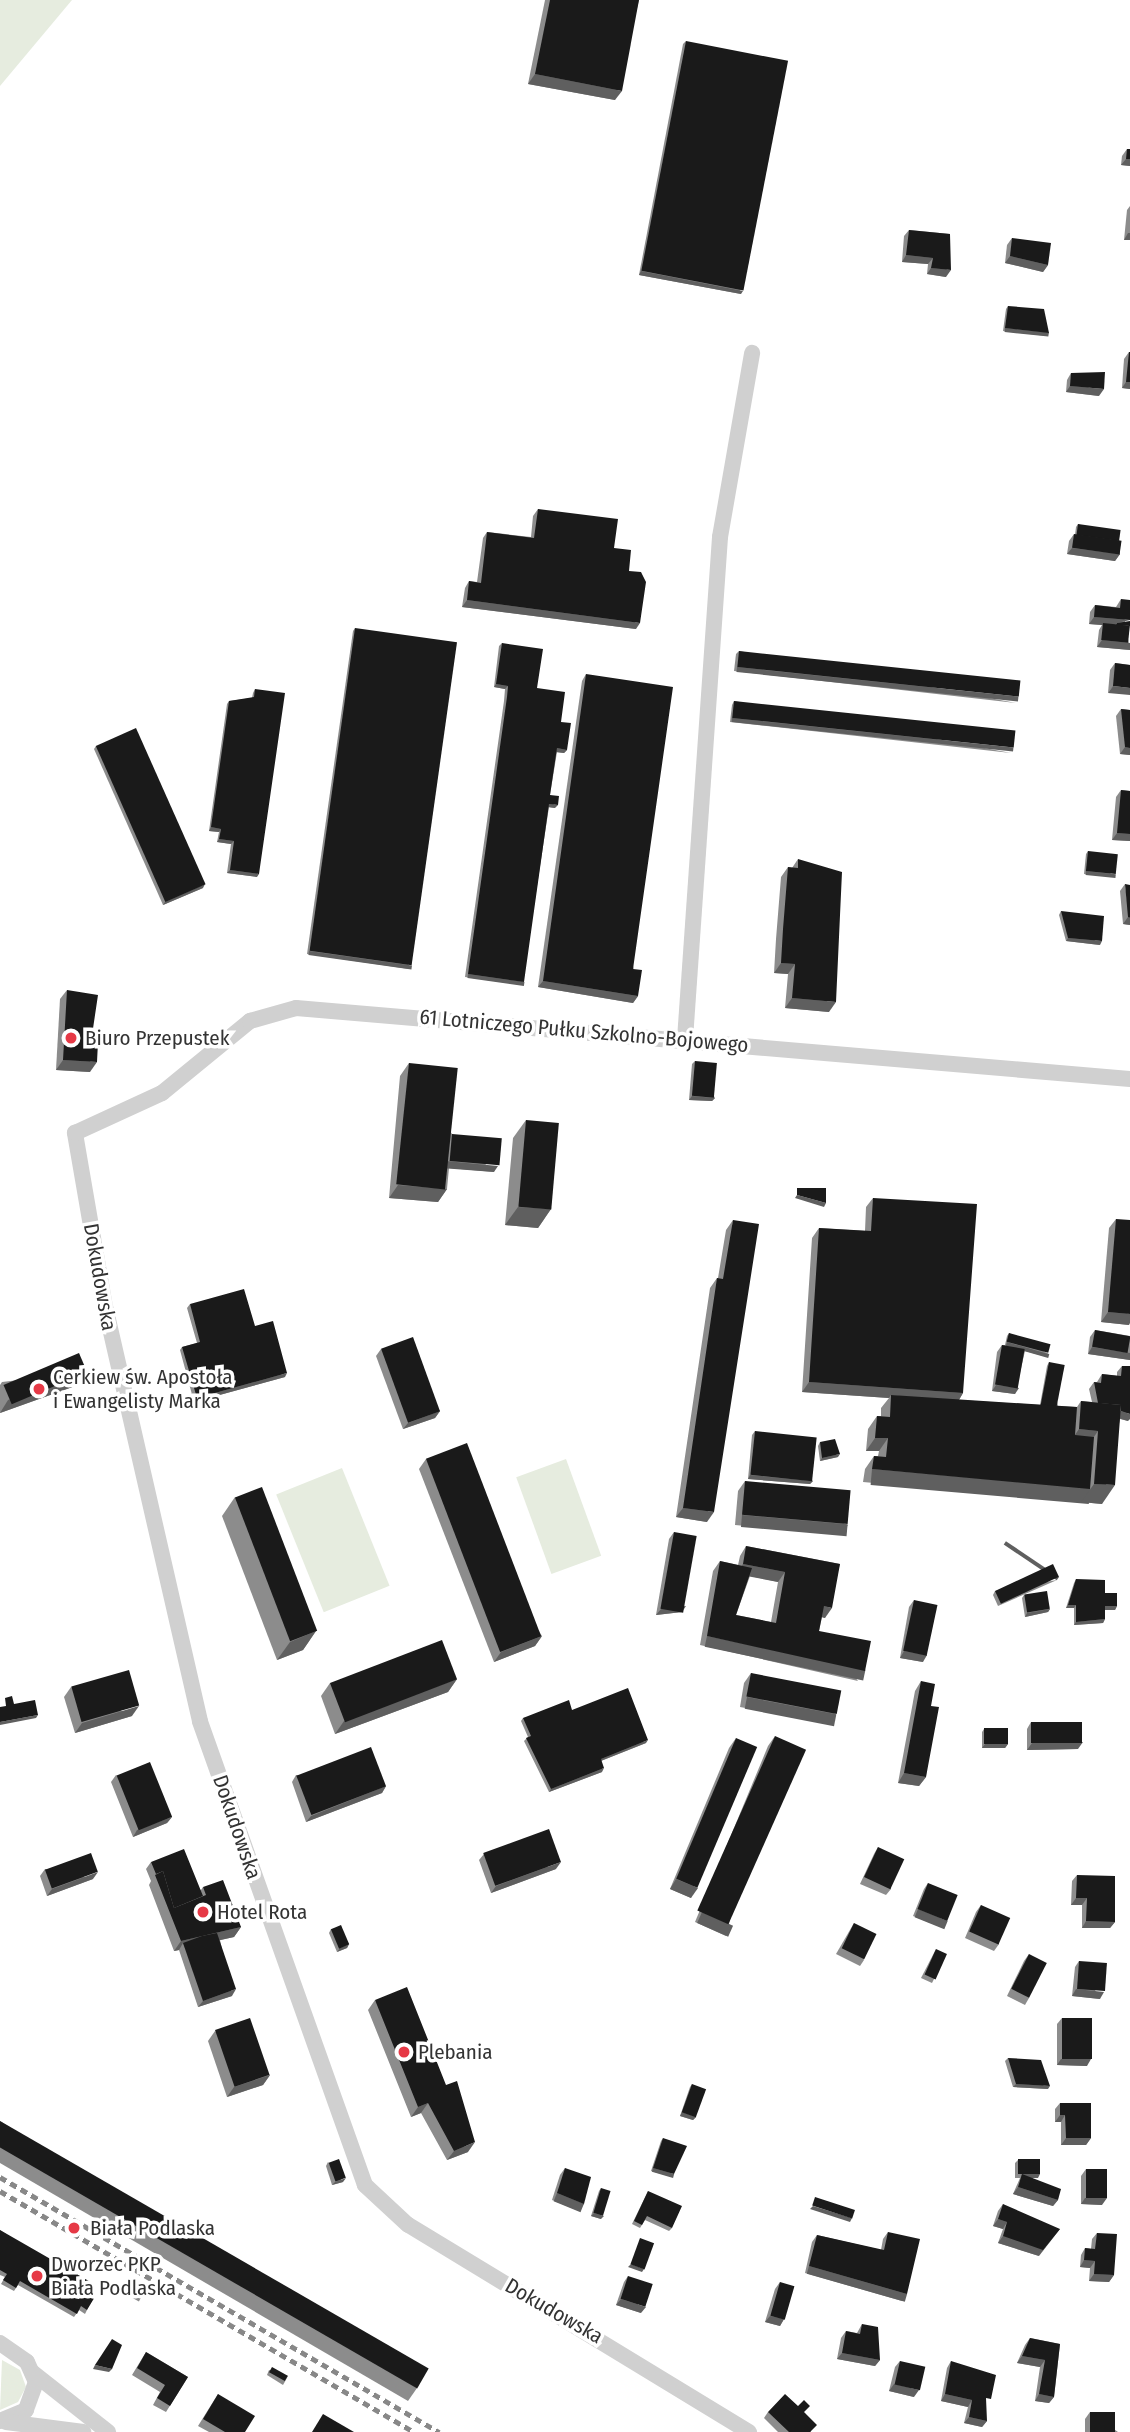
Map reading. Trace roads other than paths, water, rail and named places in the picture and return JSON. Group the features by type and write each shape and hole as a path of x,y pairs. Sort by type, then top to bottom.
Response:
{"street":[{"path":"685,1039 720,537 752,353"},
{"name":"61 Lotniczego Pułku Szkolno-Bojowego","path":"75,1133 162,1093 250,1021 296,1008 685,1039 1130,1079"},
{"name":"Dokudowska","path":"75,1133 105,1307 200,1721 365,2185 408,2225 749,2432"},
{"path":"0,2343 108,2432"},
{"path":"0,2421 30,2405 32,2372"},
{"path":"0,2421 83,2432"}],"railway":[{"path":"0,2177 439,2432"},
{"path":"0,2191 414,2432"}],"place":[{"name":"Biuro Przepustek","path":"71,1038"},
{"name":"Cerkiew św. Apostoła i Ewangelisty Marka","path":"39,1389"},
{"name":"Hotel Rota","path":"203,1912"},
{"name":"Plebania","path":"404,2052"},
{"name":"Biała Podlaska","path":"74,2228"},
{"name":"Dworzec PKP Biała Podlaska","path":"37,2276"}]}
